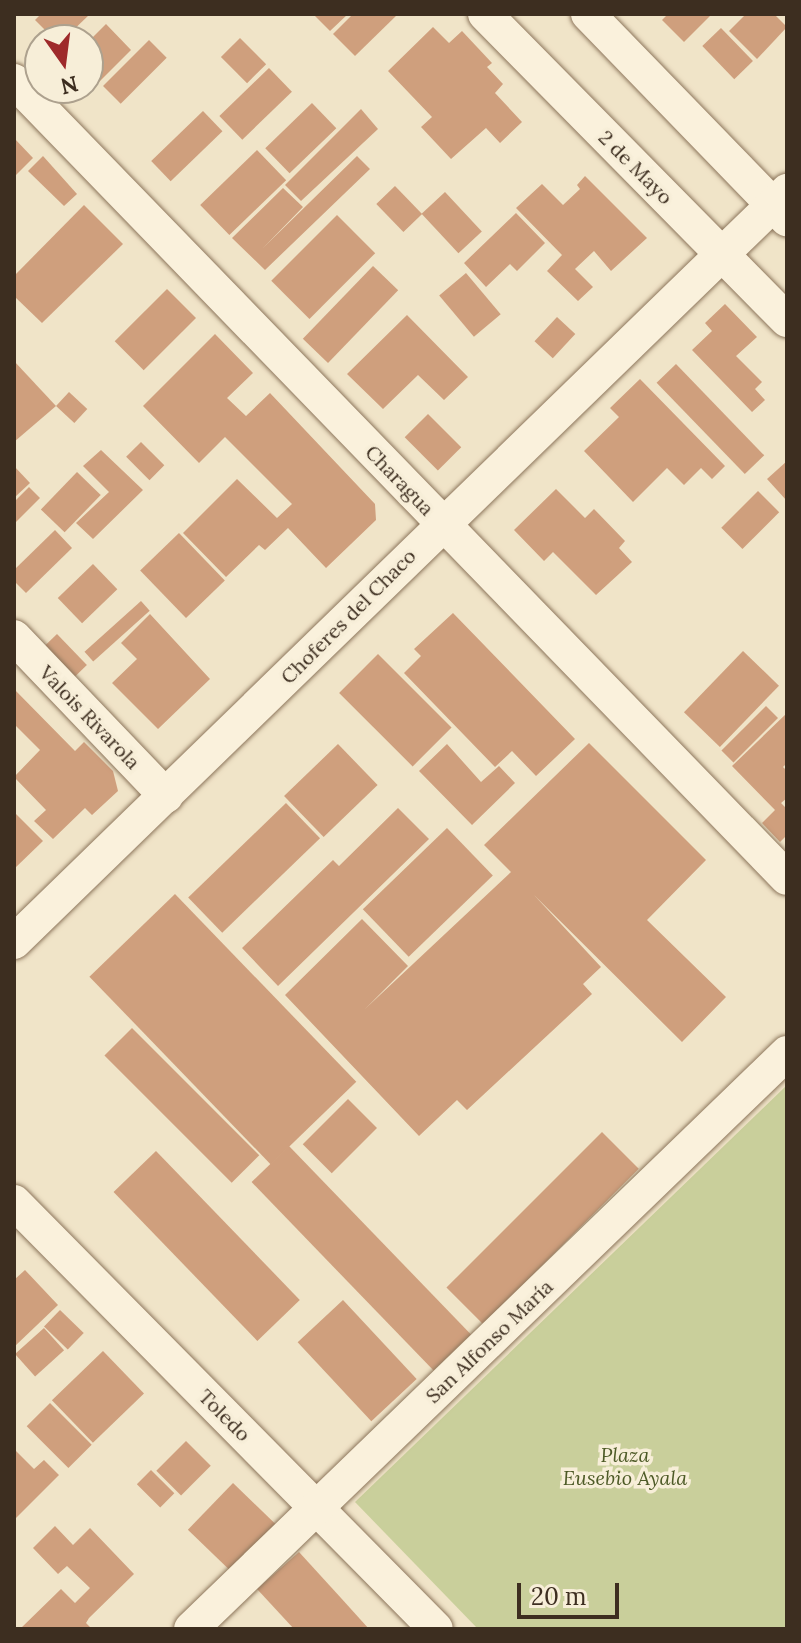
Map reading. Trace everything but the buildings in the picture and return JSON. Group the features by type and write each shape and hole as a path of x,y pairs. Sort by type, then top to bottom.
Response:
{"street":[{"name":"2 de Mayo","path":"485,14 787,320"},
{"path":"588,14 782,205"},
{"name":"Charagua","path":"14,81 787,878"},
{"name":"Choferes del Chaco","path":"14,942 441,523 722,253 782,205"},
{"name":"Valois Rivarola","path":"14,637 166,796"},
{"name":"San Alfonso María","path":"191,1629 787,1053"},
{"name":"Toledo","path":"14,1202 436,1629"}],"green space":[{"name":"Plaza Eusebio Ayala","path":"787,1085 787,1629 478,1629 355,1502"}]}
